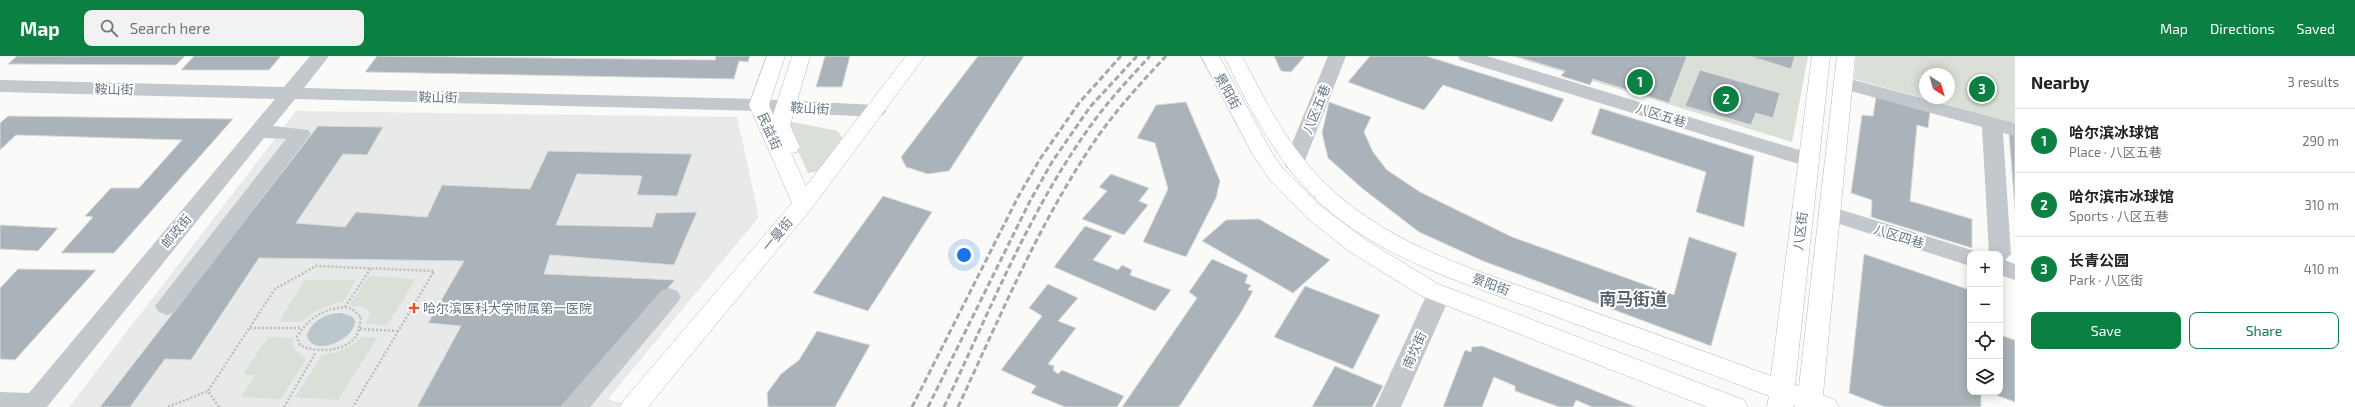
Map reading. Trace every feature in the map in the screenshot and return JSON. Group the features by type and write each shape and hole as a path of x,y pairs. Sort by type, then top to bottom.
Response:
{"main road":[{"name":"民益街","path":"776,56 759,105 807,199"},
{"name":"民益街","path":"801,56 780,125 807,199"},
{"name":"一曼街","path":"633,407 807,199 876,112 916,56"},
{"name":"景阳街","path":"1210,56 1263,155 1277,175 1335,230 1434,292 1735,407"},
{"name":"景阳街","path":"1233,56 1250,91 1294,163 1336,205 1393,244 1446,267 1781,398 1815,405"},
{"name":"八区街","path":"1781,398 1821,56"},
{"name":"八区街","path":"1815,405 1829,213 1846,56"}],"street":[{"name":"邮政街","path":"34,405 320,56"},
{"name":"八区五巷","path":"1294,163 1338,56"},
{"name":"八区五巷","path":"1467,56 1809,160"},
{"path":"1843,83 2015,130"},
{"name":"鞍山街","path":"0,86 759,105 876,112"},
{"path":"1992,123 2000,251"},
{"path":"167,306 301,134 258,131"},
{"name":"八区四巷","path":"1829,213 1967,257"},
{"path":"2003,268 2015,272"},
{"name":"南坎街","path":"1388,407 1434,292"},
{"path":"575,407 669,297"},
{"path":"0,402 34,405"}],"path":[{"path":"168,407 208,390 275,289 316,266 434,271 353,407"},
{"path":"345,307 371,268"},
{"path":"345,307 352,309 362,317 360,329 354,336 341,345 326,351 307,351 301,347 298,342 301,328 316,315 325,310 345,307"},
{"path":"250,328 301,328"},
{"path":"360,329 398,331"},
{"path":"284,407 316,352"},
{"path":"208,390 219,407"}],"shaded area":[{"path":"1511,56 1808,56 1792,142"},
{"path":"1856,56 2015,56 2015,123 1945,104 1955,104 1955,68 1919,68 1919,97 1854,79"},
{"name":"哈尔滨医科大学附属第一医院","path":"296,111 737,117 759,217 608,399 634,407 69,407"},
{"path":"792,122 838,131 842,138 841,143 819,171 808,173 786,125"},
{"path":"369,276 416,279 387,325 366,324 370,313 364,307 349,306"},
{"path":"305,280 356,280 343,302 320,309 301,322 279,322"},
{"path":"342,313 353,317 355,321 353,328 348,335 332,344 324,346 316,345 310,342 307,335 312,325 316,321 331,314"},
{"path":"268,337 293,338 293,345 296,351 300,355 307,358 281,399 241,397 255,375 243,375"},
{"path":"361,337 377,338 338,400 295,397 322,355 343,350 353,345"}],"building":[{"path":"17,56 185,56 176,65 8,64"},
{"path":"194,56 281,56 269,70 181,70"},
{"path":"377,56 715,60 716,56 750,56 748,62 739,61 734,79 365,72"},
{"path":"825,56 850,56 842,87 816,87"},
{"path":"978,56 1024,56 949,171 928,174 906,167 901,157"},
{"path":"1274,56 1305,56 1291,72 1281,71"},
{"path":"1370,56 1426,56 1564,99 1552,122 1443,85 1424,110 1348,82"},
{"path":"1515,56 1687,56 1669,103 1593,79 1590,85 1561,76 1565,71"},
{"path":"1749,56 1795,56 1791,69"},
{"path":"1700,70 1780,93 1773,118 1756,113 1751,125 1685,106"},
{"path":"1876,97 1930,112 1928,128 1917,125 1910,201 1972,219 1972,248 1871,217 1872,200 1851,193 1862,115 1873,116"},
{"path":"1186,102 1220,181 1216,198 1186,257 1143,242 1168,189 1155,143 1137,138 1156,105"},
{"path":"1329,102 1371,117 1364,132 1373,152 1387,170 1420,192 1512,237 1674,295 1689,237 1737,253 1711,346 1483,261 1419,232 1363,189 1328,158 1322,133"},
{"path":"1600,108 1754,156 1744,227 1696,212 1706,172 1591,134"},
{"path":"8,116 233,119 114,253 61,253 93,217 85,216 111,188 139,188 182,140 16,135 0,150 0,123"},
{"name":"哈尔滨医科大学附属第一医院","path":"318,126 383,127 367,155 343,154 296,223 345,227 356,212 427,217 442,185 530,189 548,151 692,154 677,196 637,195 642,176 577,174 556,225 652,227 656,213 697,212 674,265 550,255 544,274 675,280 561,407 417,407 461,326 428,323 464,261 259,258 191,360 165,359 130,407 100,407"},
{"path":"2009,134 2015,135 2015,209"},
{"path":"1111,174 1149,188 1139,201 1148,205 1124,235 1082,219 1107,191 1099,187"},
{"path":"883,196 932,212 868,311 813,293"},
{"path":"1259,219 1330,260 1293,293 1202,241 1226,220"},
{"path":"0,225 58,228 38,251 0,249"},
{"path":"1085,226 1112,236 1093,260 1118,270 1122,265 1132,270 1130,275 1171,290 1155,311 1054,267"},
{"path":"1864,254 1967,289 1967,395 1981,395 1981,407 1885,407 1849,393"},
{"path":"1212,259 1248,275 1245,283 1251,285 1248,290 1253,291 1240,314 1179,407 1122,407 1197,298 1189,292"},
{"path":"18,269 96,270 15,360 0,359 0,288"},
{"path":"1048,284 1078,298 1058,321 1076,328 1048,364 1054,366 1053,370 1058,374 1062,370 1124,396 1117,407 1065,407 1031,393 1036,386 1001,370 1042,316 1029,308"},
{"path":"1305,286 1380,315 1353,369 1274,337"},
{"path":"817,331 870,345 835,407 768,407 767,393 781,374 799,360"},
{"path":"2003,336 2015,340 2015,402 1996,395 2003,395"},
{"path":"1482,346 1636,407 1592,407 1576,400 1573,407 1559,407 1515,391 1515,386 1494,377 1482,407 1443,407 1465,350 1471,352 1472,347"},
{"path":"1335,366 1383,386 1372,407 1312,407"}],"railway":[{"path":"912,407 1018,197 1040,159 1079,103 1121,56"},
{"path":"928,407 1030,201 1052,162 1090,107 1137,56"},
{"path":"944,407 1010,264 1047,194 1096,118 1150,56"},
{"path":"958,407 1005,305 1055,206 1094,142 1119,108 1166,56"}],"place":[{"name":"哈尔滨冰球馆","path":"1640,82"},
{"name":"长青公园","path":"1982,89"},
{"name":"哈尔滨市冰球馆","path":"1726,99"},
{"name":"哈尔滨医科大学附属第一医院","path":"414,308"}],"district":[{"name":"南马街道","path":"1633,298"}]}
